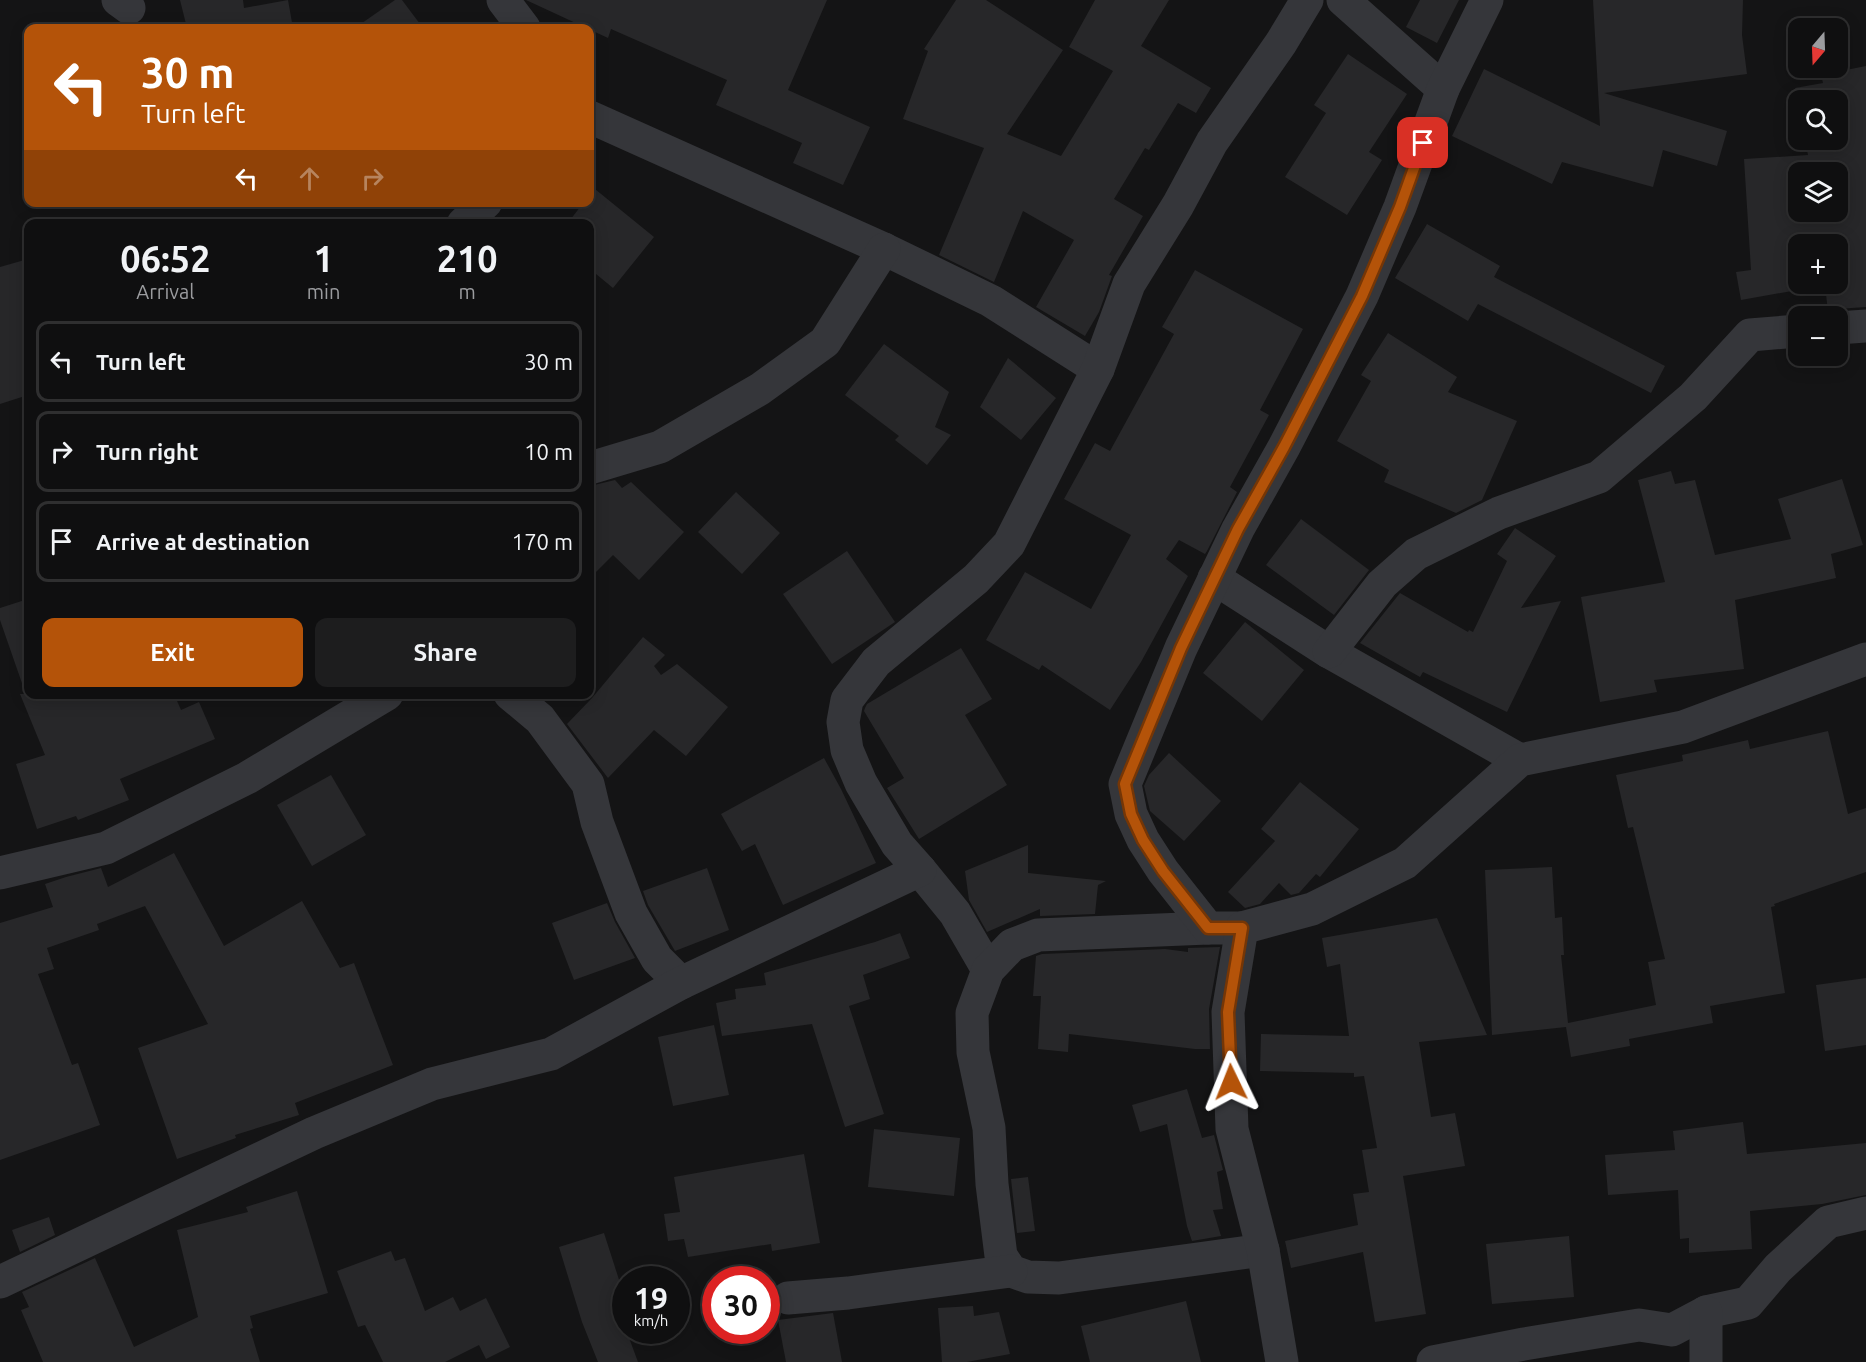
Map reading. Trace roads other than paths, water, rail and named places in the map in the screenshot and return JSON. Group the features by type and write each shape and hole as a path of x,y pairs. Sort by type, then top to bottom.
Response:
{"street":[{"path":"503,0 521,24"},
{"path":"988,970 955,913 897,844 861,783 847,750 843,722 848,700 876,662 976,579 1009,544 1098,369 1129,284 1178,205 1212,142 1281,44 1307,0"},
{"path":"1343,0 1443,89"},
{"path":"1208,928 1163,871 1143,840 1131,814 1125,784 1181,648 1214,578 1362,296 1400,207 1443,89 1487,0"},
{"path":"594,119 884,249 991,301 1098,369"},
{"path":"468,219 481,207"},
{"path":"594,467 660,447 760,389 825,342 884,249"},
{"path":"1848,327 1866,326"},
{"path":"1329,652 1382,584 1416,554 1499,513 1599,477 1692,397 1750,335 1788,332"},
{"path":"1214,578 1329,652 1520,760"},
{"path":"1011,1271 1001,1256 992,1184 990,1128 973,1052 972,1013 988,970 1012,945 1038,935 1242,928 1312,909 1405,864 1520,760 1683,727 1866,658"},
{"path":"0,873 106,848 247,778 379,699"},
{"path":"516,699 540,719 588,784 597,822 631,913 657,959 681,983"},
{"path":"0,1282 314,1133 432,1084 551,1054 681,983 920,870"},
{"path":"1242,928 1228,1012 1232,1130 1263,1250 1282,1362"},
{"path":"1433,1362 1640,1325 1672,1330 1706,1312 1748,1303 1778,1268 1828,1222 1866,1213"},
{"path":"788,1298 848,1293 1011,1271 1028,1277 1059,1278 1263,1250"},
{"path":"1706,1312 1706,1362"}]}
